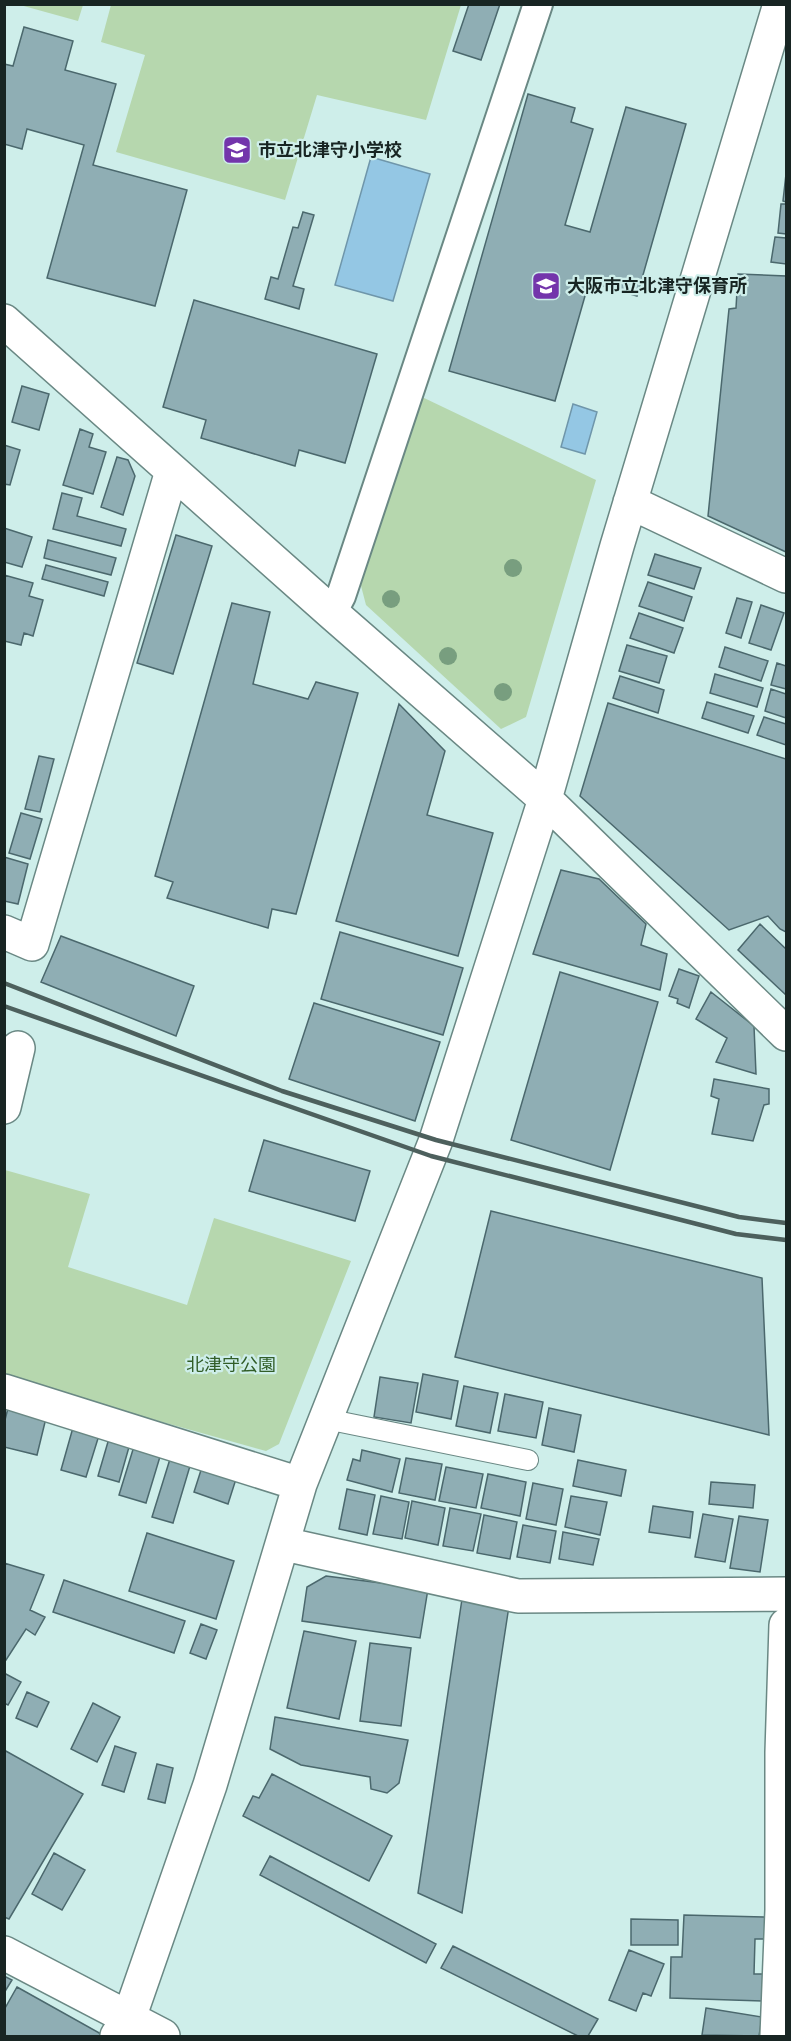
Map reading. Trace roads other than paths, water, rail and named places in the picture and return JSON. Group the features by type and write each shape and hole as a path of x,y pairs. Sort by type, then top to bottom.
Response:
{"street":[{"path":"332,613 340,596 538,4"},
{"path":"123,2027 210,1785 284,1544 300,1484 431,1156 545,800 630,502 780,25"},
{"path":"4,321 545,800 786,1034"},
{"path":"4,932 32,944 172,471"},
{"path":"630,502 786,576"},
{"path":"4,1107 18,1048"},
{"path":"4,1391 300,1484"},
{"path":"284,1544 518,1596 786,1594"},
{"path":"777,2037 782,1910 786,1625"},
{"path":"4,1953 123,2027 163,2037"}],"lane":[{"path":"326,1419 528,1460"}],"water":[{"path":"371,157 430,174 393,301 335,285"},
{"path":"573,404 597,412 585,454 561,447"}],"railway":[{"path":"4,983 282,1091 436,1140 739,1217 786,1223"},
{"path":"4,1006 431,1156 736,1234 786,1240"}],"place":[{"name":"市立北津守小学校","path":"237,150"},
{"name":"大阪市立北津守保育所","path":"546,286"}],"park label":[{"name":"北津守公園","path":"231,1365"}]}
